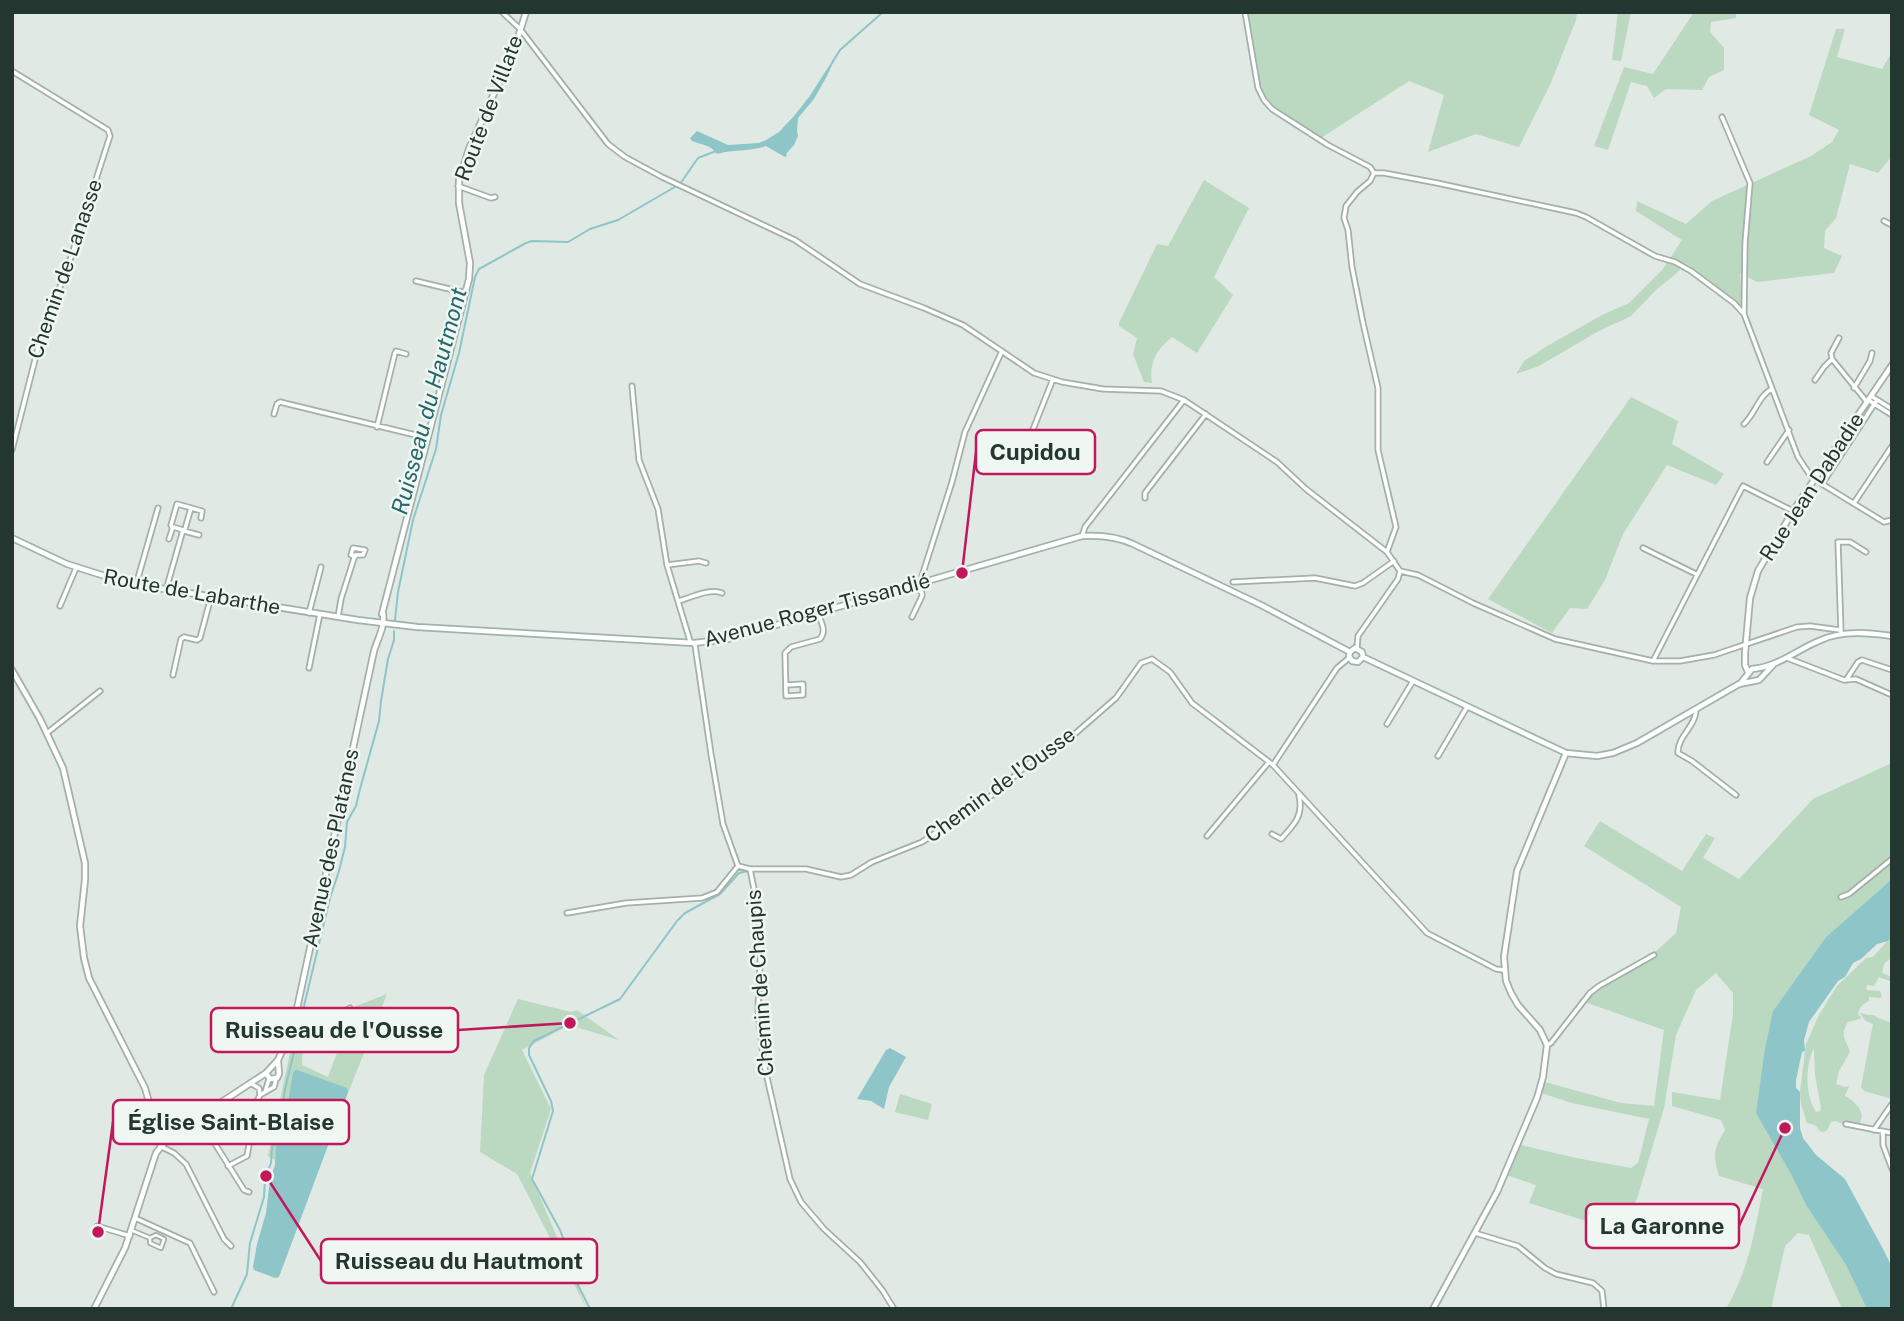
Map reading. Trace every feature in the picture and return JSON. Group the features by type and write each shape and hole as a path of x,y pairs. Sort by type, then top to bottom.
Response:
{"street":[{"path":"502,12 520,29 608,144 625,157 794,240 860,285 924,307 963,325 1034,373 1103,389 1161,391 1184,400 1277,462 1306,489 1387,552 1401,571 1418,575 1555,639 1653,660 1680,661 1714,655 1797,627 1810,626 1841,632 1892,636"},
{"name":"Route de Villate","path":"381,624 470,272 458,203 460,175 515,47 526,12"},
{"path":"1245,12 1258,89 1264,100 1282,116 1370,167 1374,173"},
{"name":"Chemin de Lanasse","path":"12,71 108,131 110,136 35,356 12,450"},
{"path":"1722,117 1750,183 1745,243 1744,314 1798,457 1815,480"},
{"path":"1374,173 1447,185 1586,217 1655,256 1675,262 1691,271 1734,303 1744,314"},
{"path":"1374,173 1370,181 1346,206 1344,218 1378,388 1378,450 1396,527 1387,552"},
{"path":"458,186 495,197"},
{"path":"1884,221 1892,225"},
{"path":"416,281 466,293"},
{"path":"1839,338 1831,353 1832,359 1854,388 1892,412"},
{"path":"924,581 922,576 965,432 1002,351"},
{"path":"377,427 395,353 406,354"},
{"path":"1854,388 1872,353"},
{"path":"1815,380 1832,359"},
{"name":"Rue Jean Dabadie","path":"1752,671 1745,657 1750,598 1758,571 1793,511 1892,365"},
{"path":"1028,442 1053,379"},
{"path":"568,913 626,903 702,898 712,895 722,887 738,866 723,824 694,643 690,641 667,565 658,509 639,460 632,386"},
{"path":"1744,424 1766,392 1772,389"},
{"path":"1082,536 1086,527 1184,400"},
{"path":"274,414 280,402 429,438"},
{"path":"1875,402 1822,484 1884,522 1892,520"},
{"path":"1145,498 1145,493 1206,414"},
{"path":"1767,462 1789,430"},
{"path":"1854,503 1892,446"},
{"path":"1653,660 1743,486 1793,511"},
{"path":"169,539 176,505 202,511 201,518"},
{"path":"136,585 158,508"},
{"path":"166,590 191,508"},
{"path":"172,528 199,535"},
{"name":"Avenue Roger Tissandié","path":"381,624 694,643 728,639 1082,536 1103,535 1123,539 1261,605 1350,655"},
{"name":"Route de Labarthe","path":"12,538 76,568 136,585 381,624"},
{"path":"1841,632 1838,542 1850,542 1866,552"},
{"path":"1643,548 1696,574"},
{"path":"338,617 355,557"},
{"path":"667,565 699,561 706,563"},
{"path":"1233,582 1315,578 1355,586 1394,561"},
{"path":"309,612 321,567"},
{"path":"60,606 76,568"},
{"path":"1207,835 1271,763 1333,674 1357,648 1358,636 1401,571"},
{"path":"912,617 922,596 914,584"},
{"path":"679,601 718,590 722,593"},
{"path":"173,675 181,639 200,638 211,597"},
{"path":"786,685 803,684 803,695 786,696 785,653 791,647 820,639 824,631 818,613"},
{"path":"309,668 320,614"},
{"name":"Avenue des Platanes","path":"268,1077 289,1037 296,1013 381,624"},
{"path":"1740,684 1752,671 1773,665 1841,632"},
{"path":"1357,648 1363,657 1566,753 1597,756 1637,743 1740,684 1757,682 1773,665"},
{"path":"1350,655 1356,662 1363,657"},
{"path":"1787,658 1843,680 1856,679 1892,695"},
{"name":"Chemin de l'Ousse","path":"738,866 750,869 806,869 841,877 851,875 872,862 922,842 995,793 1042,752 1062,745 1116,698 1142,663 1152,659 1170,672 1192,703 1271,763 1427,933 1496,970 1507,983"},
{"path":"1846,680 1861,660 1892,670"},
{"path":"12,670 63,768 83,855 85,880 80,926 87,972 145,1088 162,1144 187,1164 224,1239 231,1246"},
{"path":"1752,671 1761,672 1762,677"},
{"path":"1752,671 1749,678 1752,681"},
{"path":"1387,724 1413,680"},
{"path":"47,733 100,691"},
{"path":"1438,757 1467,707"},
{"path":"1696,709 1695,719 1678,746 1678,753 1736,794"},
{"path":"1433,1309 1497,1192 1537,1098 1543,1077 1548,1045 1540,1030 1518,1005 1507,983 1504,970 1506,935 1517,871 1566,753"},
{"path":"1272,834 1281,839 1299,818 1302,807 1299,793"},
{"path":"1841,897 1849,894 1892,859"},
{"name":"Chemin de Chaupis","path":"750,869 761,940 758,1009 764,1064 790,1179 801,1202 824,1229 860,1262 894,1309"},
{"path":"1548,1045 1590,993 1654,955"},
{"name":"Chemin de l'Ousse","path":"1496,970 1504,970"},
{"path":"289,1037 301,1037 350,1008"},
{"name":"Avenue des Platanes","path":"276,1079 279,1074 278,1060"},
{"path":"271,1068 278,1071"},
{"path":"265,1092 268,1077"},
{"path":"94,1309 130,1233 156,1153 162,1144 189,1119 211,1109 257,1079 276,1079 274,1087 260,1095"},
{"path":"228,1166 247,1156 260,1095 259,1088 250,1083"},
{"path":"1874,1130 1892,1104"},
{"path":"1846,1124 1892,1133"},
{"path":"206,1131 244,1190 249,1192"},
{"path":"1884,1132 1883,1146 1892,1169"},
{"path":"135,1219 190,1243 214,1292"},
{"path":"96,1226 150,1238"},
{"path":"1475,1233 1518,1246 1556,1274 1593,1283 1602,1291 1604,1309"}],"green space":[{"path":"1247,12 1577,12 1550,85 1519,147 1476,134 1428,152 1444,95 1409,81 1321,138 1280,111 1268,99 1258,76"},
{"path":"1618,12 1631,12 1621,61 1612,60"},
{"path":"1694,12 1736,12 1736,18 1711,22 1710,32 1724,48 1724,70 1709,77 1702,90 1666,89 1654,98 1647,86 1631,82 1608,150 1594,146 1624,67 1653,74"},
{"path":"1836,29 1845,29 1837,57 1882,69 1892,52 1892,156 1878,173 1850,164 1836,218 1825,231 1824,248 1842,256 1834,273 1757,282 1740,273 1742,307 1686,263 1631,316 1597,332 1539,366 1516,374 1524,361 1549,345 1629,303 1663,269 1682,240 1636,211 1637,201 1686,224 1712,201 1811,156 1832,142 1839,130 1809,115"},
{"path":"1204,180 1249,208 1214,277 1233,295 1197,353 1172,337 1155,357 1152,383 1144,382 1133,354 1137,338 1119,326 1119,323 1157,244 1168,246"},
{"path":"1631,397 1678,421 1672,444 1724,474 1716,485 1667,465 1623,534 1605,580 1587,609 1570,608 1552,633 1488,599"},
{"path":"1892,763 1892,879 1826,937 1773,1011 1790,1172 1806,1205 1846,1265 1867,1309 1842,1309 1809,1235 1798,1233 1785,1246 1771,1309 1726,1309 1745,1265 1763,1189 1719,1176 1715,1153 1725,1130 1721,1120 1672,1106 1672,1092 1720,1100 1733,1014 1733,993 1716,973 1696,990 1676,1035 1664,1108 1637,1199 1616,1227 1602,1226 1529,1203 1536,1185 1506,1175 1521,1145 1631,1168 1638,1163 1649,1119 1572,1103 1541,1093 1545,1082 1621,1103 1654,1106 1664,1030 1579,1000 1652,955 1676,933 1681,907 1584,846 1600,821 1682,871 1706,834 1715,838 1703,858 1739,879 1813,799"},
{"path":"1892,936 1892,957 1884,964 1882,973 1892,977 1892,982 1879,977 1874,986 1867,985 1866,990 1880,991 1882,997 1869,997 1869,1001 1859,1010 1860,1019 1848,1022 1844,1031 1850,1052 1839,1071 1836,1084 1849,1086 1845,1096 1858,1107 1862,1115 1860,1123 1831,1122 1823,1132 1815,1125 1807,1123 1801,1104 1806,1044 1819,1015 1837,986 1866,958 1873,957","holes":["1814,1048 1815,1075 1821,1108 1816,1112 1810,1098 1808,1080 1809,1063"]},
{"path":"387,994 314,1180 268,1156 293,1039 303,1040 302,1065 328,1077 354,1007"},
{"path":"518,999 571,1012 577,1010 619,1040 569,1025 522,1050 551,1109 530,1173 587,1309 517,1174 480,1152 484,1075"},
{"path":"1861,1013 1892,1023 1892,1099 1864,1091 1861,1087 1873,1024 1866,1021"},
{"path":"900,1094 932,1104 928,1120 895,1112"}],"water":[{"path":"838,52 814,99 798,118 798,136 787,156 766,146 717,154 711,148 690,138 697,131 728,145 766,140 779,132 794,116"},
{"path":"1892,879 1892,936 1853,963 1809,1022 1804,1040 1805,1051 1802,1052 1796,1080 1796,1088 1800,1092 1800,1128 1803,1138 1816,1155 1845,1179 1892,1267 1892,1309 1867,1309 1846,1265 1806,1205 1756,1113 1773,1011 1826,937"},
{"path":"890,1048 906,1057 889,1087 884,1109 871,1101 857,1099 886,1050"},
{"path":"295,1070 347,1088 348,1092 279,1277 275,1278 254,1270 253,1267 266,1213 276,1145 285,1120"}],"waterway":[{"name":"Ruisseau du Hautmont","path":"832,63 840,50 883,12"},
{"name":"Ruisseau du Hautmont","path":"395,620 413,520 436,449 441,415 479,269 526,243 568,242 590,229 618,220 680,184 698,158 716,151"},
{"name":"Ruisseau du Hautmont","path":"297,1035 345,847 347,822 356,806 379,721 394,631"},
{"path":"590,1309 577,1283 560,1230 532,1179 553,1111 551,1101 529,1055 529,1048 534,1041 620,999 677,921 685,913 720,894 739,873 748,871"},
{"name":"Ruisseau du Hautmont","path":"231,1309 247,1274 250,1243 264,1197 265,1179 271,1163 272,1148 297,1040"}],"place":[{"name":"Cupidou","path":"962,573"},
{"name":"Ruisseau de l'Ousse","path":"570,1023"},
{"name":"La Garonne","path":"1785,1128"},
{"name":"Ruisseau du Hautmont","path":"266,1176"},
{"name":"Église Saint-Blaise","path":"98,1232"}]}
